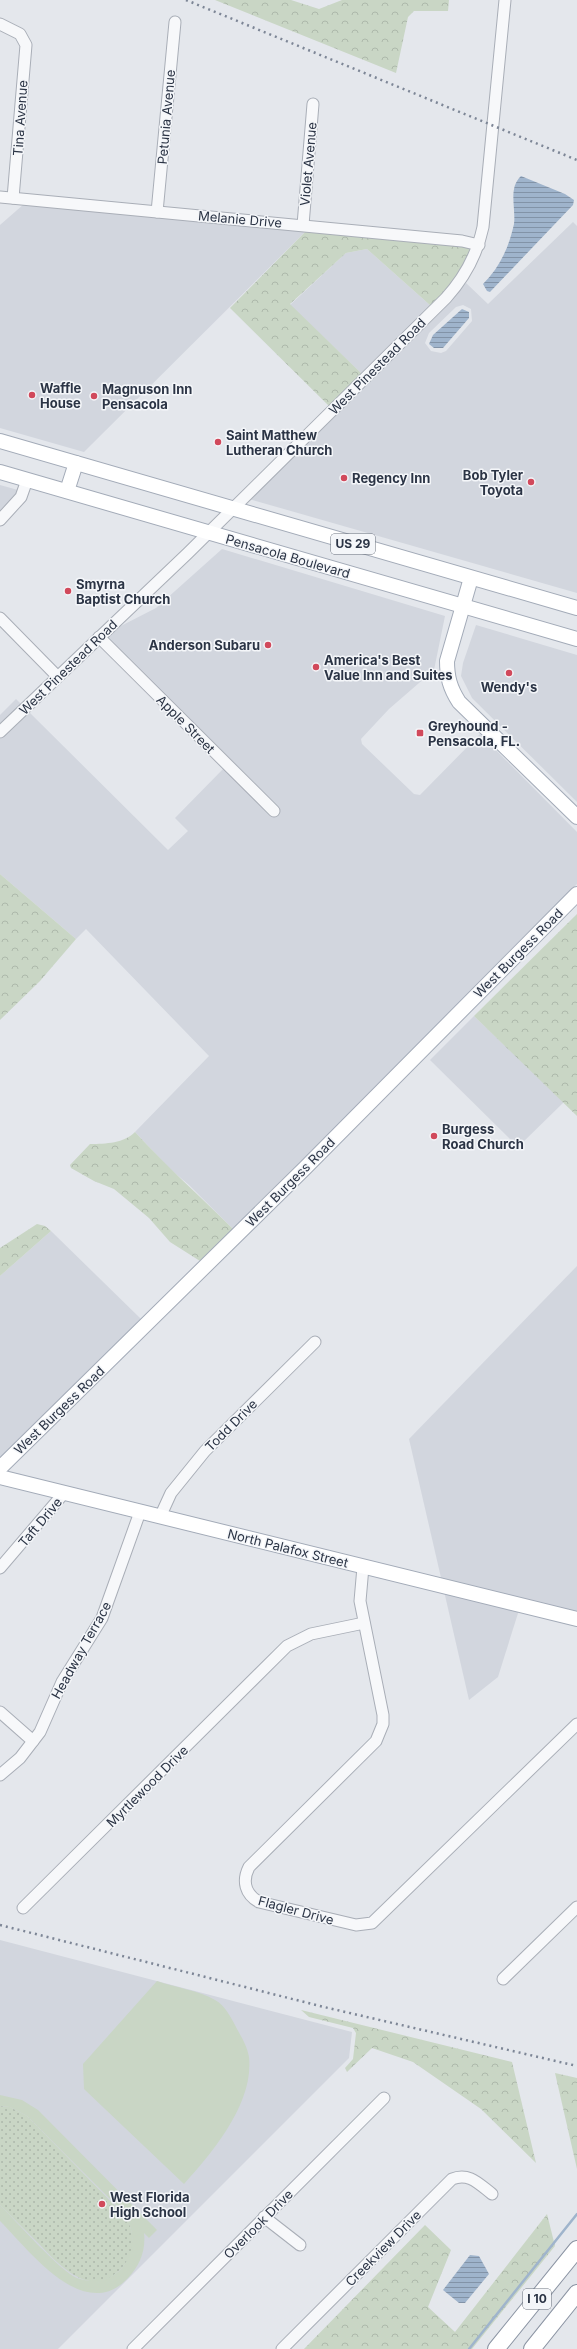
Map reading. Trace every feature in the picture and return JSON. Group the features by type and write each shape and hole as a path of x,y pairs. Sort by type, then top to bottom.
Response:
{"highway":[{"name":"I 10","path":"496,2349 577,2249"},
{"name":"I 10","path":"532,2349 577,2293"}],"main road":[{"name":"US 29","path":"0,442 577,608"},
{"path":"67,491 76,463"},
{"name":"Pensacola Boulevard","path":"0,472 577,639"},
{"path":"471,578 447,661 447,673 453,693 459,702 577,817"},
{"name":"West Burgess Road","path":"0,1468 294,1178 577,894"},
{"name":"North Palafox Street","path":"0,1477 577,1619"}],"street":[{"name":"West Pinestead Road","path":"0,732 56,676 208,533 446,298 463,277 479,245 485,216 505,0"},
{"name":"Petunia Avenue","path":"157,212 175,22"},
{"name":"Tina Avenue","path":"0,24 20,34 24,38 26,45 13,198"},
{"name":"Violet Avenue","path":"302,225 313,104"},
{"name":"Melanie Drive","path":"0,197 462,241 479,245"},
{"path":"0,520 21,497 27,480"},
{"path":"0,618 56,676"},
{"name":"Apple Street","path":"99,637 274,811"},
{"name":"Todd Drive","path":"160,1516 171,1493 205,1451 314,1342"},
{"name":"Taft Drive","path":"0,1568 64,1493"},
{"name":"Headway Terrace","path":"0,1774 20,1758 40,1732 62,1682 102,1618 117,1581 140,1512"},
{"name":"Flagler Drive","path":"363,1567 360,1601 383,1715 380,1734 376,1742 249,1867 245,1880 246,1887 253,1899 259,1902 356,1925 372,1923 577,1724"},
{"name":"Myrtlewood Drive","path":"23,1908 270,1663 298,1639 311,1634 364,1623"},
{"path":"0,1712 32,1742"},
{"path":"503,1980 577,1907"},
{"name":"Overlook Drive","path":"133,2349 384,2098"},
{"name":"Creekview Drive","path":"282,2349 452,2179 459,2176 471,2178 492,2194"},
{"path":"264,2217 300,2245"}],"shaded area":[{"path":"24,204 306,231 84,452 0,428 0,225"},
{"path":"573,222 577,226 577,593 249,499 466,283 488,304","holes":["463,305 471,309 472,321 446,351 441,353 431,351 425,343 429,333 456,307"]},
{"path":"367,249 431,306 362,374 290,305 346,253"},
{"path":"0,485 18,490 16,495 0,513"},
{"path":"222,549 445,616 434,670 389,709 361,739 362,744 414,794 420,795 480,734 577,832 577,884 233,1229 189,1185 170,1169 135,1132 209,1056 86,929 76,939 0,874 0,739 28,711 168,850 188,831 175,818 224,768 274,817 280,811 105,637 113,630 156,608"},
{"path":"476,625 577,655 577,802 472,698 461,676 463,663"},
{"path":"16,699 21,704 0,725 0,715"},
{"path":"474,1016 564,1102 518,1147 430,1060"},
{"path":"51,1231 141,1319 0,1458 0,1276"},
{"path":"577,1266 577,1615 442,1582 409,1439"},
{"path":"444,1591 519,1610 498,1677 469,1700"},
{"name":"West Florida High School","path":"0,1940 352,2032 349,2058 58,2349 0,2349"}],"green space":[{"path":"215,0 291,0 319,9 342,0 449,0 448,11 414,11 408,17 396,73"},
{"path":"306,231 472,247 464,264 454,279 431,306 367,249 346,253 290,304 362,374 329,406 230,308"},
{"path":"0,874 76,939 40,981 0,1020"},
{"path":"577,914 577,1116 474,1016"},
{"path":"135,1132 233,1229 200,1261 170,1242 149,1218 114,1189 94,1181 71,1168 70,1165 90,1144 120,1141 131,1136"},
{"path":"37,1224 45,1226 51,1231 0,1276 0,1248"},
{"path":"157,1981 202,1994 219,2002 233,2021 244,2042 249,2057 249,2074 245,2092 238,2109 219,2142 184,2184 84,2089 83,2064"},
{"path":"301,2010 512,2062 536,2163 481,2109 413,2062 372,2048 347,2072 345,2068 353,2059 356,2033 353,2028 309,2017"},
{"path":"555,2073 577,2078 577,2169"},
{"path":"0,2095 22,2100 38,2110 157,2230 149,2238 144,2233 143,2251 139,2263 128,2278 111,2290 94,2293 76,2288 58,2278 26,2249 0,2221 0,2205 49,2256 69,2274 77,2278 93,2281 106,2279 118,2272 126,2262 131,2250 132,2237 129,2223 121,2210 27,2116 10,2107 0,2106"},
{"path":"0,2106 10,2107 27,2116 127,2218 133,2242 131,2253 125,2264 113,2275 102,2281 90,2281 79,2278 58,2263 0,2205"},
{"path":"547,2214 555,2246 472,2349 304,2349 425,2225 451,2250 428,2307 455,2332"}],"water":[{"path":"521,176 565,194 574,200 573,205 490,292 487,291 483,284 499,264 509,241 514,224 513,198 515,186"},
{"path":"462,309 469,312 469,318 443,348 434,348 429,344 433,335"},
{"path":"470,2255 479,2256 489,2274 465,2303 459,2303 443,2290"}],"waterway":[{"path":"469,2349 577,2214"}],"railway":[{"path":"186,0 577,160"},
{"path":"0,1925 324,2007 577,2066"}],"place":[{"name":"Waffle House","path":"32,395"},
{"name":"Magnuson Inn Pensacola","path":"94,396"},
{"name":"Saint Matthew Lutheran Church","path":"218,442"},
{"name":"Regency Inn","path":"344,478"},
{"name":"Bob Tyler Toyota","path":"531,482"},
{"name":"Smyrna Baptist Church","path":"68,591"},
{"name":"Anderson Subaru","path":"268,645"},
{"name":"America's Best Value Inn and Suites","path":"316,667"},
{"name":"Wendy's","path":"509,673"},
{"name":"Greyhound - Pensacola, FL.","path":"420,733"},
{"name":"Burgess Road Church","path":"434,1136"},
{"name":"West Florida High School","path":"102,2204"}]}
